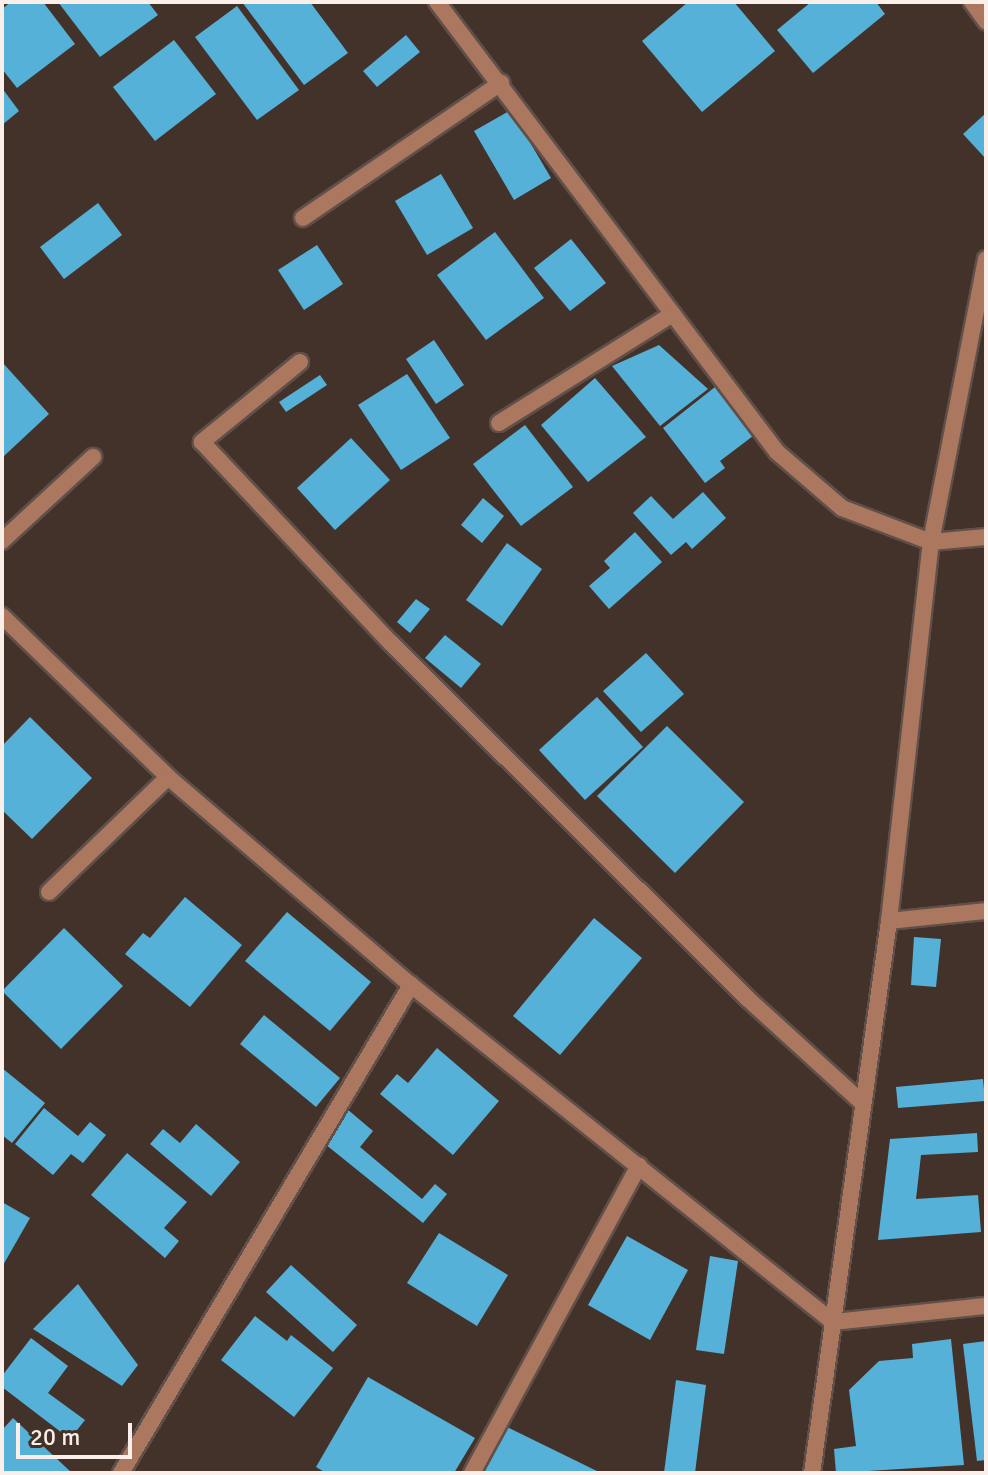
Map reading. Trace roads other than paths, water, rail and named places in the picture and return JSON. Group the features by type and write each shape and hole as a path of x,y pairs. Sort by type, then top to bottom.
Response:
{"street":[{"path":"437,2 777,452 842,508 931,542 986,537"},
{"path":"972,2 986,21"},
{"path":"303,218 501,83"},
{"path":"812,1473 860,1101 889,921 931,542 986,259"},
{"path":"499,423 673,314"},
{"path":"300,362 202,442 391,643 747,998 860,1101"},
{"path":"2,541 93,457"},
{"path":"2,616 168,777 411,985 833,1322 986,1306"},
{"path":"49,892 168,777"},
{"path":"889,921 986,911"},
{"path":"121,1473 411,985"},
{"path":"472,1473 639,1165"}]}
